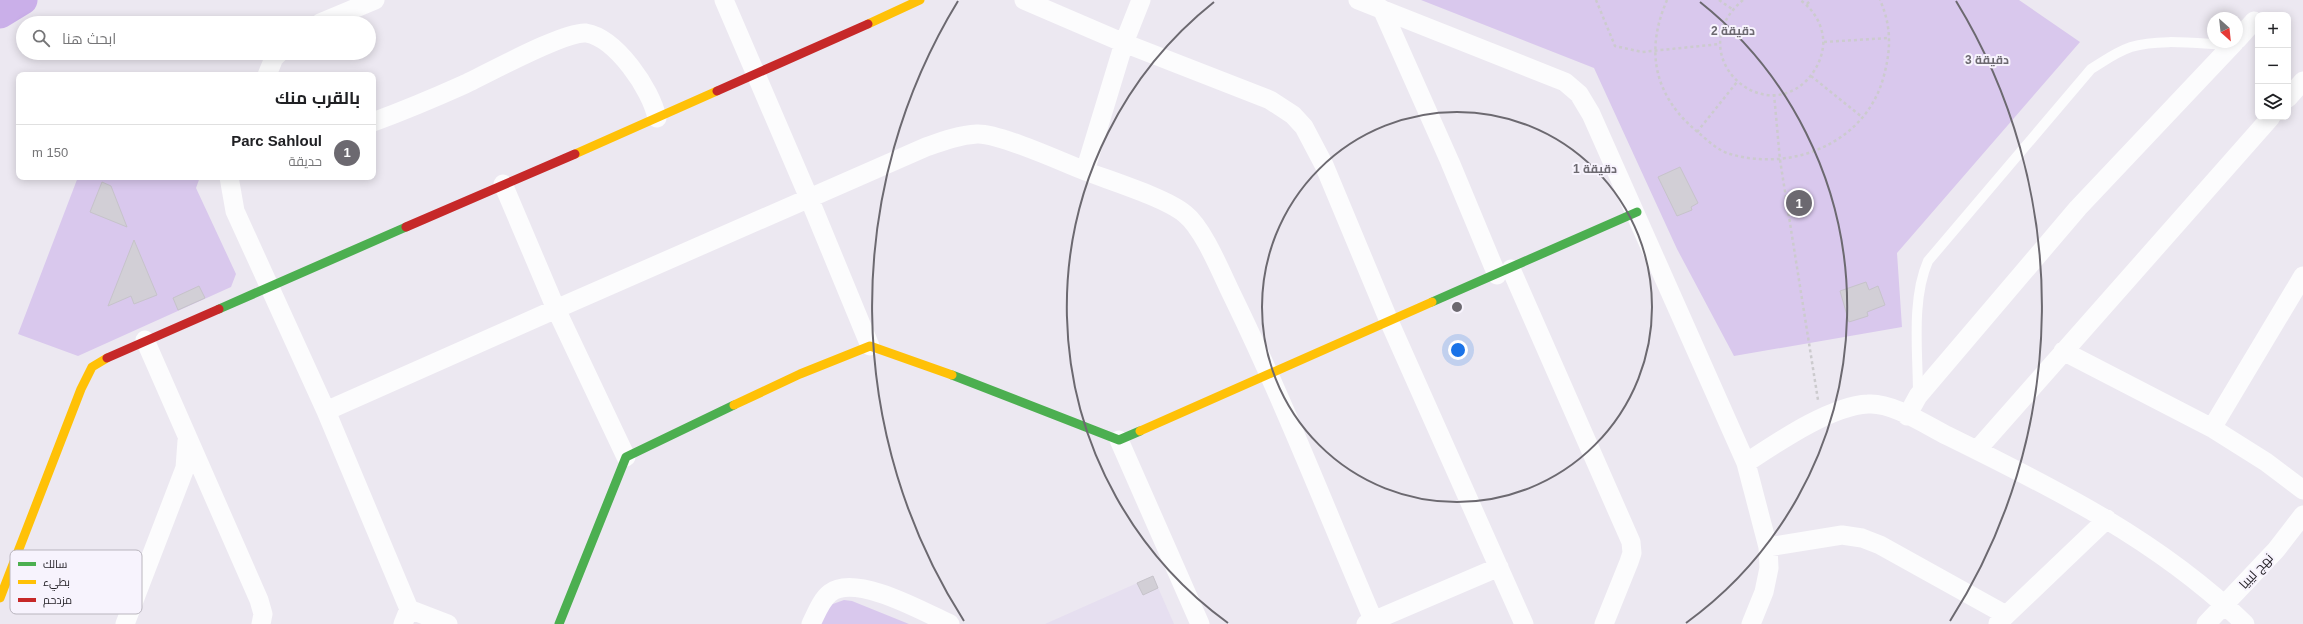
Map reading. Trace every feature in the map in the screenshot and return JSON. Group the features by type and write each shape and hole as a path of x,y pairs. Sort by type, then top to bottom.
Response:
{"street":[{"path":"337,16 375,0"},
{"path":"724,0 809,198 870,346"},
{"path":"18,550 80,389 92,367 106,358 657,118 920,0"},
{"path":"1024,0 1124,43 1270,100 1293,115 1311,138 1324,165 1390,322 1524,624"},
{"path":"1085,171 1124,43 1141,0"},
{"path":"1358,0 1565,82 1579,94 1592,114 1637,212 1746,463 1768,547 1768,568 1764,592 1754,623"},
{"path":"1382,9 1450,162 1504,272 1631,542 1632,552 1630,562 1604,624"},
{"path":"2243,33 2254,21"},
{"path":"376,121 462,85 553,42 573,34 585,33 597,36 606,41 634,70 654,104 657,118"},
{"path":"1907,416 1918,396 2078,208 2229,48"},
{"path":"268,72 273,60"},
{"path":"2291,95 2303,81"},
{"path":"1977,450 2268,120"},
{"path":"326,411 926,147 956,137 979,134 1001,138 1162,202 1185,214 1210,251 1270,375 1371,623 1499,567"},
{"path":"229,180 235,211 326,411 406,616 448,624"},
{"path":"503,184 556,309 626,457"},
{"path":"560,624 626,457 800,374 870,346 902,356 1119,440 1270,375 1637,212"},
{"path":"2212,428 2303,276"},
{"path":"145,340 259,600 263,614 261,624"},
{"path":"2063,351 2212,428 2266,462 2303,490"},
{"path":"1746,463 1780,440 1821,419 1854,406 1868,404 1890,408 1977,450 2107,519 2165,556 2225,605 2245,624"},
{"path":"142,580 185,468 187,455 186,435"},
{"path":"1119,440 1200,624"},
{"name":"نهج ليبيا","path":"2206,624 2276,550 2303,515"},
{"path":"1768,547 1842,535 1862,538 1880,545 2001,620 2107,519"},
{"path":"0,598 10,572"},
{"path":"811,624 824,599 830,593 837,588 852,586 874,591 950,624"},
{"path":"125,624 129,614"}],"lane":[{"path":"1918,396 1918,294 1921,277 1928,261 2091,69 2125,50 2149,43 2207,42"}],"path":[{"path":"1596,0 1615,46 1642,52 1720,44"},
{"path":"1667,0 1660,16 1655,51 1660,81 1669,102 1682,119 1697,132 1728,154 1780,160 1822,150 1855,127 1878,94 1889,56 1886,15 1880,0"},
{"path":"1719,0 1732,9"},
{"path":"1743,0 1732,9 1725,20 1720,44 1722,58 1728,71 1737,82 1761,93 1774,94 1788,92 1801,86 1811,76 1820,60 1824,42 1821,28 1816,15 1807,4 1800,0"},
{"path":"1807,4 1811,0"},
{"path":"1824,42 1888,38"},
{"path":"1811,76 1862,117"},
{"path":"1697,132 1737,82"},
{"path":"1774,94 1780,160 1821,419"}],"shaded area":[{"path":"1421,0 2019,0 2080,42 1897,253 1902,327 1734,356 1677,249 1594,68"},
{"path":"77,180 199,180 196,188 236,274 231,287 78,356 18,334"},
{"path":"1153,576 1174,624 1045,624"},
{"path":"844,600 852,601 909,624 819,624 830,605"}],"building":[{"path":"1680,167 1698,203 1691,207 1692,210 1677,216 1658,177"},
{"path":"102,182 111,186 127,227 90,212"},
{"path":"134,240 157,295 134,304 131,296 108,306"},
{"path":"1866,282 1869,290 1878,286 1885,305 1867,312 1868,316 1849,322 1840,291"},
{"path":"199,286 205,298 178,310 173,298"},
{"path":"1153,576 1158,588 1143,595 1137,583"}],"waterway":[{"path":"0,14 23,0"}],"traffic: fast":[{"path":"1432,302 1637,212"},
{"path":"219,309 406,227"},
{"path":"952,375 1119,440 1140,431"},
{"path":"559,624 626,457 734,405"}],"traffic: slow":[{"path":"868,24 920,0"},
{"path":"575,154 717,91"},
{"path":"1140,431 1432,302"},
{"path":"734,405 800,374 870,346 952,375"},
{"path":"19,550 81,389 92,367 107,358"},
{"path":"0,598 10,572"}],"traffic: jam":[{"path":"717,91 868,24"},
{"path":"406,227 575,154"},
{"path":"107,358 219,309"}],"place":[{"name":"Parc Sahloul","path":"1799,203"}]}
